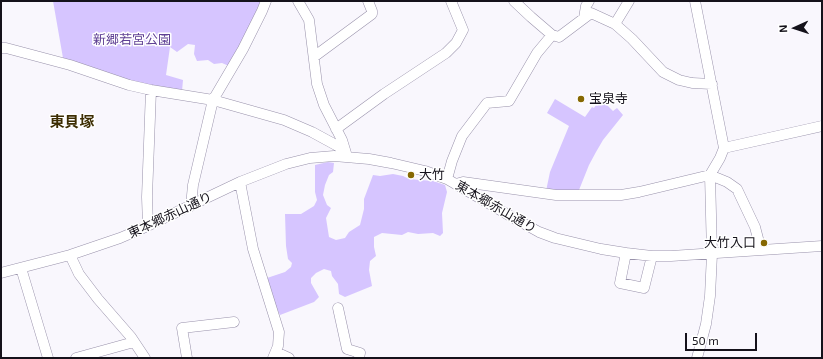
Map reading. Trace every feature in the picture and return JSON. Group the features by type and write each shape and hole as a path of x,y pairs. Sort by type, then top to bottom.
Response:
{"street":[{"path":"191,206 193,185 213,100 243,49 266,1"},
{"path":"298,1 309,20 315,56 317,84 324,105 346,153"},
{"path":"315,56 372,14 368,1"},
{"path":"336,129 384,94 446,53 456,44 463,30 451,1"},
{"path":"514,1 552,35 559,37 591,13 615,24 632,39 663,72 679,80 692,83 712,84"},
{"path":"584,18 588,1"},
{"path":"615,24 629,1"},
{"path":"695,1 724,148 710,175 712,254 710,296 706,324 698,358"},
{"path":"552,35 537,53 509,101 487,102 462,136 452,161 451,181 556,195 621,195 710,175 727,182 737,189 755,227 761,250"},
{"path":"1,48 70,65 129,85 213,100 284,120 312,132 346,153"},
{"path":"148,226 147,197 151,90"},
{"path":"724,148 822,126"},
{"name":"東本郷赤山通り","path":"1,273 70,255 120,238 240,182 270,170 298,161 346,153 425,171 451,181 539,232 580,244 626,253 652,256 712,254 822,246"},
{"path":"240,182 253,249 279,332 278,346 274,355 289,358"},
{"path":"626,253 620,283 644,288 652,256"},
{"path":"70,255 79,274 134,342 145,358"},
{"path":"21,268 48,358"},
{"path":"338,308 347,349 360,353 358,358"},
{"path":"187,358 182,328 234,322"},
{"path":"76,358 134,342"}],"green space":[{"name":"新郷若宮公園","path":"53,1 264,1 229,66 222,63 214,64 208,60 197,61 194,54 195,45 188,44 177,52 170,47 166,75 183,80 182,91 139,83 63,58"},
{"path":"555,99 585,117 592,107 594,108 596,105 597,106 602,100 613,111 617,108 623,115 603,140 589,165 579,190 546,191 550,172 569,126 547,113"},
{"path":"328,162 334,163 333,172 329,175 323,195 327,205 331,208 326,218 329,237 336,240 345,238 349,232 360,225 364,209 364,199 373,175 380,176 393,174 409,179 433,181 445,185 447,192 442,213 443,233 440,236 433,233 418,234 408,232 402,235 382,233 374,237 376,256 370,261 369,270 372,286 345,297 339,294 338,284 332,276 331,271 324,269 316,273 311,278 311,283 319,297 314,302 280,315 267,278 285,272 291,267 292,263 288,259 286,246 285,214 301,214 314,206 317,200 315,192 315,165"}],"place":[{"name":"宝泉寺","path":"581,99"},
{"name":"大竹","path":"411,175"},
{"name":"大竹入口","path":"764,243"}],"district":[{"name":"東貝塚","path":"72,122"}]}
